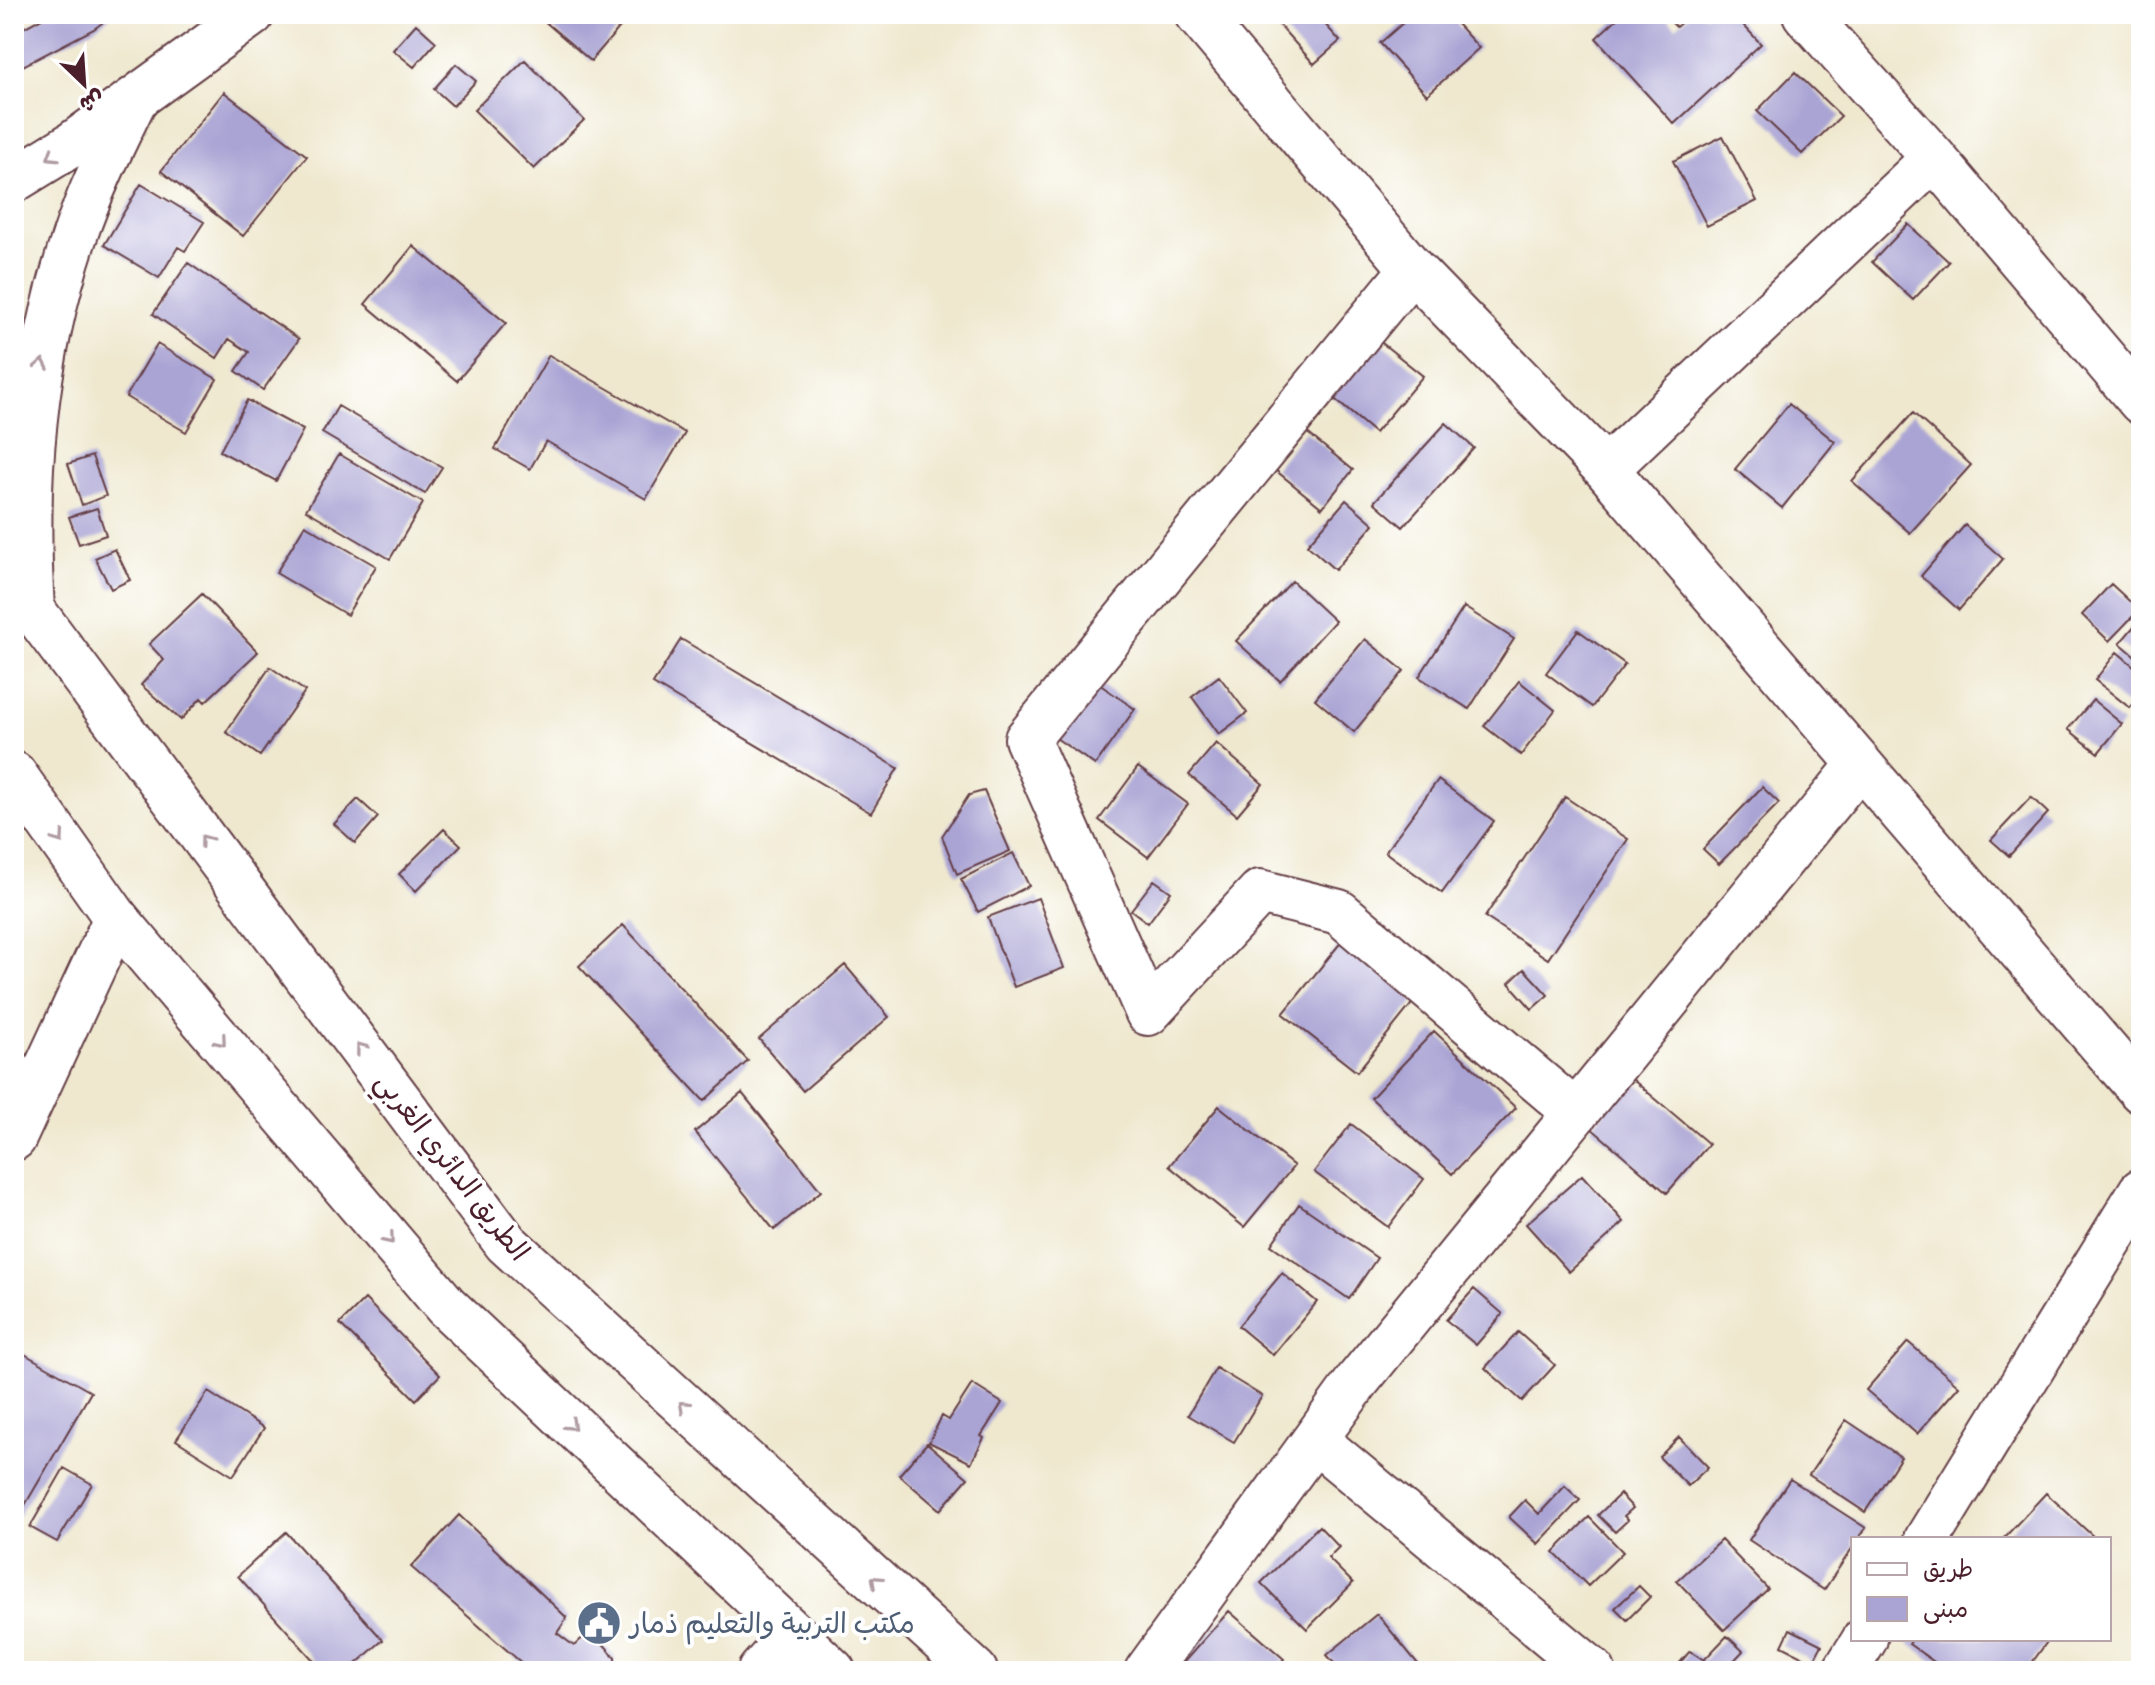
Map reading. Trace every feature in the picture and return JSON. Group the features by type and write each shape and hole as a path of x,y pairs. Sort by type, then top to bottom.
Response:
{"street":[{"path":"14,180 71,145 252,14"},
{"path":"1197,14 1412,269 1606,469 2141,1091"},
{"path":"1805,14 1934,158 2141,402"},
{"path":"23,597 29,459 38,384 53,310 74,237 102,166 135,99"},
{"path":"1606,469 1934,158"},
{"path":"1412,269 1027,739 1148,1013 1260,892 1339,912 1576,1113"},
{"name":"الطريق الدائري الغربي","path":"23,597 506,1243 975,1671"},
{"path":"1147,1671 1358,1380 1860,764"},
{"path":"14,774 116,918 446,1306 833,1671"},
{"path":"14,1138 116,918"},
{"path":"1928,1537 2141,1191"},
{"path":"1315,1440 1593,1671"},
{"path":"760,1671 793,1634"},
{"path":"1845,1671 1864,1641"}],"building":[{"path":"49,14 114,14 94,29 19,68 14,59 14,33"},
{"path":"536,14 631,14 591,61"},
{"path":"1269,14 1316,14 1340,41 1314,64"},
{"path":"1413,14 1448,14 1479,48 1427,95 1380,43"},
{"path":"1622,14 1663,14 1676,27 1691,14 1733,14 1761,44 1674,124 1596,38"},
{"path":"416,24 436,42 414,67 393,50"},
{"path":"525,60 584,120 534,169 474,110"},
{"path":"456,64 476,81 453,106 434,89"},
{"path":"1795,72 1841,116 1802,154 1757,111"},
{"path":"224,92 307,156 243,236 161,171"},
{"path":"1723,136 1757,201 1707,226 1673,161"},
{"path":"141,184 204,222 185,251 178,247 159,278 104,245"},
{"path":"1908,224 1949,262 1913,300 1872,262"},
{"path":"413,246 506,323 457,381 365,304"},
{"path":"188,263 299,339 263,390 236,371 249,352 229,339 217,358 153,314"},
{"path":"1377,339 1423,376 1375,433 1331,396"},
{"path":"157,344 217,379 186,432 126,397"},
{"path":"549,355 685,433 646,499 546,441 530,469 495,449"},
{"path":"247,400 303,430 276,481 220,451"},
{"path":"1789,404 1835,442 1782,508 1735,469"},
{"path":"338,406 442,467 425,494 322,433"},
{"path":"1913,413 1971,465 1910,533 1852,481"},
{"path":"1446,423 1474,448 1403,527 1374,502"},
{"path":"1305,431 1353,470 1322,508 1274,469"},
{"path":"339,454 423,503 390,559 306,510"},
{"path":"92,456 106,496 82,505 68,464"},
{"path":"1346,500 1374,524 1335,570 1307,545"},
{"path":"97,508 106,535 79,544 69,517"},
{"path":"305,525 376,566 347,615 276,573"},
{"path":"1965,525 2003,559 1959,610 1921,576"},
{"path":"115,549 130,580 111,589 95,558"},
{"path":"1292,581 1335,621 1280,681 1236,641"},
{"path":"2111,584 2139,610 2109,641 2082,615"},
{"path":"202,594 258,652 205,702 201,698 181,720 141,685 164,660 149,644"},
{"path":"1464,607 1514,639 1469,709 1419,677"},
{"path":"2141,618 2141,661 2120,643"},
{"path":"1578,630 1625,664 1592,707 1546,673"},
{"path":"681,639 898,768 871,813 653,684"},
{"path":"1365,639 1404,671 1354,732 1315,699"},
{"path":"2117,652 2141,672 2141,695 2130,708 2095,680"},
{"path":"270,667 305,691 260,756 226,732"},
{"path":"1219,676 1247,713 1219,734 1192,697"},
{"path":"1519,681 1555,710 1521,755 1484,726"},
{"path":"1096,682 1135,709 1095,765 1056,738"},
{"path":"2093,700 2122,724 2098,753 2068,729"},
{"path":"1216,743 1263,784 1237,815 1189,775"},
{"path":"1138,767 1188,804 1148,857 1099,820"},
{"path":"1438,780 1494,821 1442,893 1385,852"},
{"path":"1762,787 1779,803 1719,864 1703,849"},
{"path":"984,791 1010,851 957,874 942,836 969,795"},
{"path":"1565,797 1628,839 1548,959 1485,917"},
{"path":"2031,797 2048,813 2009,856 1991,840"},
{"path":"358,799 378,817 355,843 334,824"},
{"path":"444,829 461,845 416,891 399,874"},
{"path":"1013,853 1029,886 978,912 961,879"},
{"path":"1154,880 1171,892 1148,923 1131,910"},
{"path":"1038,898 1064,968 1014,987 988,917"},
{"path":"623,925 748,1061 704,1101 579,966"},
{"path":"1342,941 1415,1000 1357,1072 1283,1014"},
{"path":"845,965 889,1017 803,1091 759,1039"},
{"path":"1524,969 1548,995 1532,1009 1509,983"},
{"path":"1434,1031 1516,1108 1452,1174 1371,1098"},
{"path":"1632,1079 1709,1144 1667,1193 1591,1128"},
{"path":"742,1093 821,1191 774,1230 695,1132"},
{"path":"1219,1106 1294,1166 1244,1227 1169,1166"},
{"path":"1351,1124 1424,1179 1388,1227 1314,1172"},
{"path":"1582,1175 1624,1222 1569,1272 1526,1224"},
{"path":"1299,1204 1377,1258 1349,1299 1271,1245"},
{"path":"1282,1273 1317,1302 1273,1355 1238,1326"},
{"path":"1474,1289 1503,1314 1476,1345 1446,1320"},
{"path":"365,1299 440,1375 416,1400 340,1324"},
{"path":"1518,1332 1555,1365 1522,1401 1485,1368"},
{"path":"1908,1342 1959,1386 1917,1434 1866,1390"},
{"path":"14,1348 91,1392 18,1517 14,1515"},
{"path":"1216,1368 1262,1396 1234,1442 1188,1415"},
{"path":"972,1384 1002,1403 981,1436 984,1438 971,1463 929,1442 942,1416 949,1420"},
{"path":"208,1392 264,1428 233,1476 176,1440"},
{"path":"1846,1420 1901,1457 1865,1512 1809,1475"},
{"path":"1679,1437 1708,1467 1688,1486 1659,1457"},
{"path":"927,1443 968,1478 940,1510 899,1475"},
{"path":"64,1468 92,1484 57,1542 30,1527"},
{"path":"1790,1479 1866,1528 1859,1537 1851,1537 1851,1550 1824,1590 1749,1540"},
{"path":"1565,1486 1580,1500 1538,1544 1509,1517 1525,1500 1539,1514"},
{"path":"2046,1493 2094,1537 2005,1537"},
{"path":"1620,1494 1633,1508 1624,1516 1628,1520 1615,1532 1598,1515"},
{"path":"459,1515 567,1618 557,1633 574,1646 591,1630 615,1657 615,1671 531,1671 411,1567"},
{"path":"1589,1517 1623,1552 1588,1586 1554,1552"},
{"path":"1319,1526 1339,1547 1328,1558 1353,1583 1307,1629 1261,1583"},
{"path":"286,1532 383,1640 348,1671 323,1671 238,1576"},
{"path":"1721,1540 1768,1589 1724,1630 1677,1581"},
{"path":"1639,1586 1650,1597 1627,1620 1615,1608"},
{"path":"1229,1611 1284,1659 1273,1671 1176,1671"},
{"path":"1377,1614 1422,1671 1341,1671 1327,1655"},
{"path":"1790,1629 1822,1645 1813,1662 1782,1646"},
{"path":"1727,1636 1743,1651 1724,1671 1684,1671 1678,1665 1690,1651 1704,1660"},
{"path":"1911,1641 2048,1641 2026,1671 1947,1671 1909,1644"}],"place":[{"name":"مكتب التربية والتعليم ذمار","path":"599,1623"}]}
